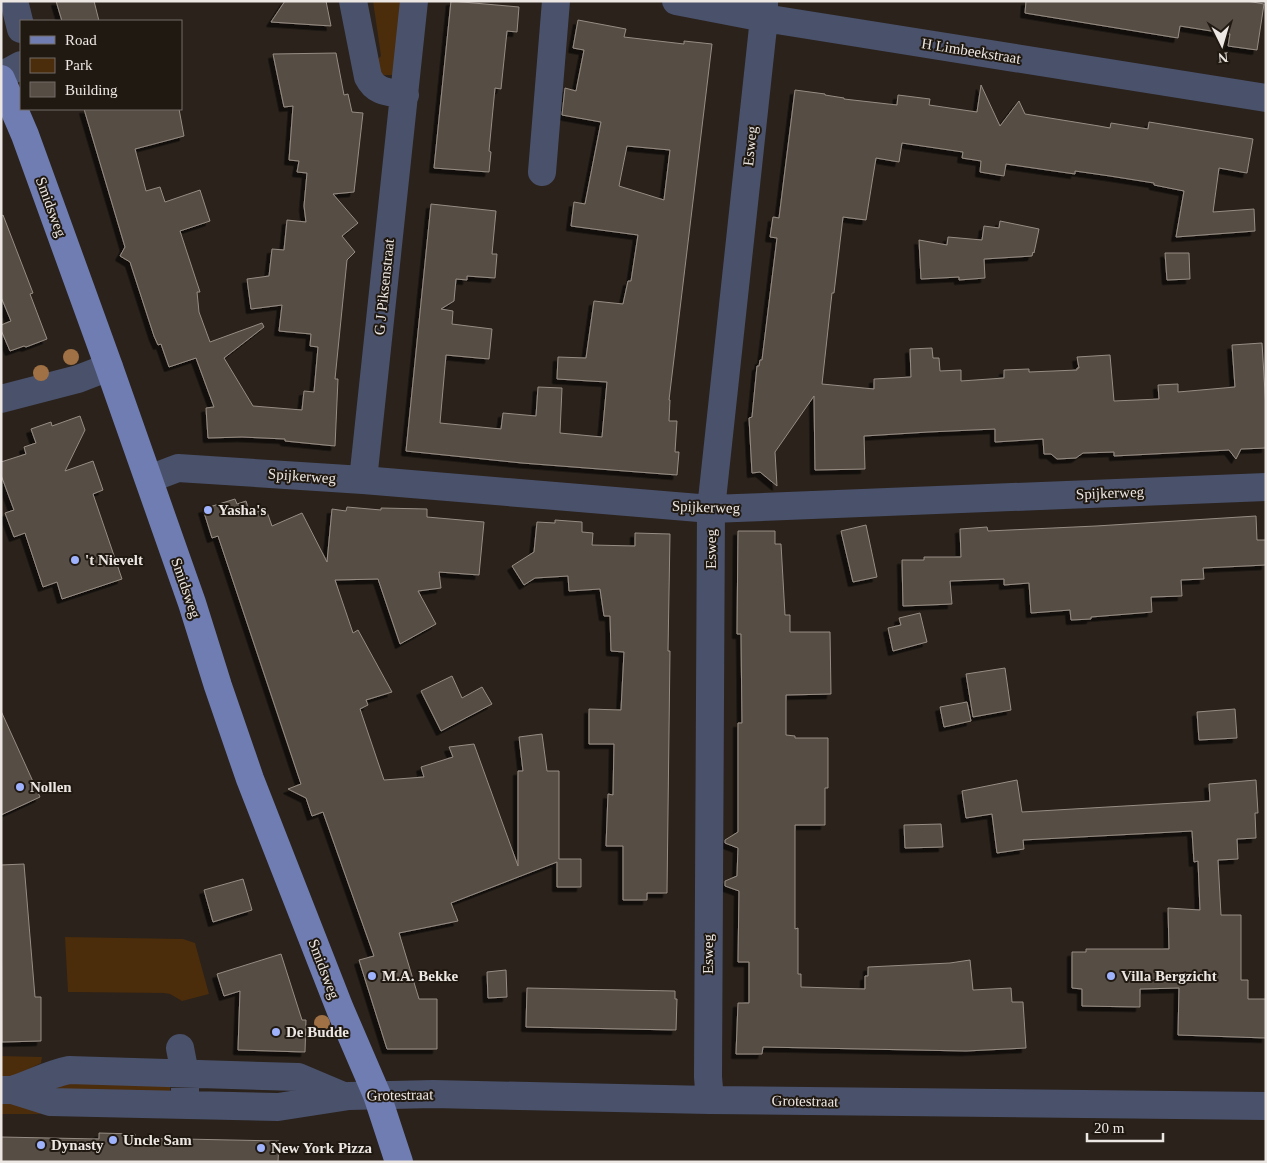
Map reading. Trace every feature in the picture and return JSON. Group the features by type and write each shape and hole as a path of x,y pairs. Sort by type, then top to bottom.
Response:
{"main road":[{"name":"Smidsweg","path":"1,78 25,135 149,479 250,779 340,1009 377,1095 399,1162"}],"street":[{"path":"14,1 20,25"},
{"path":"353,1 368,77 372,84 379,89 405,95"},
{"name":"G J Piksenstraat","path":"363,480 414,1"},
{"path":"542,172 556,1"},
{"name":"H Limbeekstraat","path":"676,1 764,9 1266,98"},
{"name":"Esweg","path":"710,1100 708,1068 711,509 764,9"},
{"name":"Smidsweg","path":"1,78 20,65"},
{"path":"1,399 78,379 109,367"},
{"name":"Spijkerweg","path":"149,479 178,468 363,480 711,509 1266,487"},
{"path":"180,1048 185,1074 184,1105"},
{"name":"Grotestraat","path":"6,1090 27,1085 51,1074 69,1070 298,1077 344,1096"},
{"name":"Grotestraat","path":"6,1090 50,1102 278,1107 344,1096 377,1095 1266,1106"}],"green space":[{"path":"373,1 404,1 398,75 382,75 376,61 381,56"},
{"path":"65,937 183,939 195,943 209,994 182,1001 170,994 164,993 68,992"},
{"path":"1,1056 42,1057 41,1063 15,1076 1,1077"},
{"path":"67,1079 170,1086 170,1094 54,1090 52,1085"},
{"path":"1,1103 33,1104 38,1107 40,1114 1,1114"}],"building":[{"path":"56,1 94,1 99,20 62,20"},
{"path":"285,1 326,1 331,26 271,22"},
{"path":"451,1 519,7 517,32 507,31 501,89 495,88 489,172 434,168"},
{"path":"1026,1 1247,1 1264,4 1257,50 1228,46 1230,34 1180,26 1178,38 1025,13"},
{"path":"578,20 626,29 624,37 684,44 684,41 712,44 669,400 669,421 677,421 675,452 679,452 677,475 522,463 406,451 431,204 496,211 492,254 497,254 495,278 467,276 467,280 456,279 454,301 441,309 453,311 452,324 492,329 489,359 446,355 440,423 501,429 503,413 536,416 538,387 562,388 560,433 602,437 607,382 557,379 558,357 586,358 594,301 623,304 628,281 631,281 638,235 571,226 574,202 585,204 601,122 562,115 565,88 576,91 584,50 573,48","holes":["627,146 670,150 664,200 619,186"]},
{"path":"336,53 344,95 348,94 352,112 363,113 354,192 333,194 358,223 342,236 355,252 347,260 335,379 338,379 335,446 285,441 285,439 208,438 206,408 214,407 196,358 169,367 161,344 158,345 154,336 130,262 120,256 125,247 84,110 179,110 184,136 135,149 146,191 160,187 165,202 200,190 210,221 180,231 200,292 197,292 199,312 210,342 262,323 264,327 224,358 253,406 302,410 304,391 314,392 318,347 310,346 311,334 279,331 282,305 251,309 247,279 269,276 272,249 284,250 287,220 306,222 304,206 307,173 297,172 299,161 289,160 293,106 284,107 273,54"},
{"path":"981,85 1000,126 1019,101 1025,114 1110,128 1111,123 1148,129 1149,122 1253,139 1247,173 1219,168 1213,212 1254,209 1255,231 1176,237 1184,191 1154,185 1154,183 1110,176 1075,171 1075,174 1006,164 1004,176 980,172 981,161 962,158 963,152 902,143 899,162 876,158 866,220 843,217 822,384 874,389 874,379 911,377 910,349 932,348 933,358 939,358 940,371 961,370 961,381 1004,378 1004,370 1029,369 1029,372 1077,370 1079,368 1077,357 1110,355 1114,401 1159,399 1158,385 1178,384 1178,392 1235,387 1232,345 1262,343 1266,448 1241,449 1236,459 1229,450 1114,456 1114,452 1083,453 1076,458 1057,459 1051,454 1044,454 1043,439 995,442 995,429 928,432 864,436 865,469 815,470 814,396 775,452 777,486 760,472 752,473 749,418 752,417 757,366 759,366 760,360 762,360 777,238 770,237 773,217 779,218 795,90 844,99 897,105 898,95 930,99 929,105 977,112"},
{"path":"3,215 33,293 30,294 47,339 10,351 1,330 1,325 11,321 1,297 1,216"},
{"path":"1000,221 1039,229 1032,256 984,259 985,278 959,280 959,277 921,279 919,240 947,245 948,237 982,240 984,226 999,228"},
{"path":"1165,253 1189,253 1190,279 1167,280"},
{"path":"80,416 85,430 65,471 93,461 103,490 93,494 122,579 62,599 57,582 43,587 25,533 14,537 5,513 14,510 1,475 1,462 26,454 24,447 36,443 31,429 51,422 52,426"},
{"path":"235,499 237,504 246,501 250,514 266,509 272,526 302,513 327,562 332,509 346,511 347,507 381,510 381,508 427,509 427,517 484,522 479,575 439,572 441,588 418,591 436,624 400,644 378,579 335,580 353,633 358,630 392,692 366,700 368,705 360,709 384,780 424,777 421,767 453,757 449,747 474,744 518,866 518,771 523,771 519,737 542,734 547,771 559,771 559,859 581,859 581,887 557,887 557,862 451,903 458,921 399,933 419,999 437,999 437,1049 387,1049 359,960 374,956 323,812 312,816 306,798 288,789 301,784 218,536 212,538 203,509"},
{"path":"1256,516 1257,540 1266,540 1266,565 1203,568 1204,579 1181,580 1182,596 1151,597 1152,612 1071,620 1070,610 1031,613 1029,583 1004,585 1004,579 950,581 952,604 903,606 902,560 924,560 924,557 961,557 960,529 987,527 988,531"},
{"path":"555,520 582,522 582,532 593,533 592,545 635,546 635,533 670,534 667,893 647,893 647,900 623,900 623,846 606,846 608,794 613,795 614,744 589,744 589,709 621,710 624,652 611,651 610,616 604,616 600,589 569,591 568,576 535,578 524,585 512,566 534,552 537,522 555,523"},
{"path":"866,525 877,577 853,582 841,531"},
{"path":"738,531 775,531 775,544 781,544 785,615 790,615 790,632 830,632 831,694 786,695 786,735 795,736 795,738 828,738 828,788 825,788 825,825 795,825 795,929 798,928 798,974 801,974 801,987 865,989 865,976 868,976 868,967 950,963 970,960 973,990 1011,988 1012,1002 1023,1002 1026,1048 966,1051 763,1047 762,1054 736,1054 738,1003 749,1003 749,962 738,962 739,891 725,886 725,881 737,876 738,848 725,843 725,840 738,832 738,723 742,723 741,634 737,634"},
{"path":"920,613 927,642 893,651 888,628 901,625 899,618"},
{"path":"1005,668 1011,710 973,717 966,674"},
{"path":"452,676 462,698 482,687 492,704 441,731 421,691"},
{"path":"967,702 971,721 944,727 940,707"},
{"path":"1235,709 1237,738 1199,740 1197,712"},
{"path":"1,711 40,797 1,815"},
{"path":"1017,780 1022,812 1210,801 1209,784 1256,780 1258,813 1255,813 1256,838 1237,839 1238,859 1218,860 1221,915 1241,915 1241,980 1248,980 1248,999 1266,999 1266,1038 1178,1035 1179,988 1140,989 1140,1007 1082,1006 1082,989 1072,988 1072,952 1086,952 1086,949 1169,949 1168,908 1200,910 1198,861 1194,862 1192,831 1023,840 1024,849 997,853 992,814 966,818 962,791"},
{"path":"941,824 943,847 905,848 904,825"},
{"path":"24,864 35,997 41,997 41,1041 2,1042 1,865"},
{"path":"243,879 252,910 213,922 204,890"},
{"path":"281,954 302,1020 306,1020 305,1052 238,1050 240,991 224,996 217,974"},
{"path":"506,970 507,997 488,998 487,972"},
{"path":"527,988 675,991 675,999 677,999 676,1030 526,1027"},
{"path":"99,1133 135,1134 135,1138 279,1141 278,1162 1,1162 1,1137 99,1139"}],"place":[{"name":"Yasha's","path":"208,510"},
{"name":"'t Nievelt","path":"75,560"},
{"name":"Nollen","path":"20,787"},
{"name":"M.A. Bekke","path":"372,976"},
{"name":"Villa Bergzicht","path":"1111,976"},
{"name":"De Budde","path":"276,1032"},
{"name":"Uncle Sam","path":"113,1140"},
{"name":"Dynasty","path":"41,1145"},
{"name":"New York Pizza","path":"261,1148"}]}
